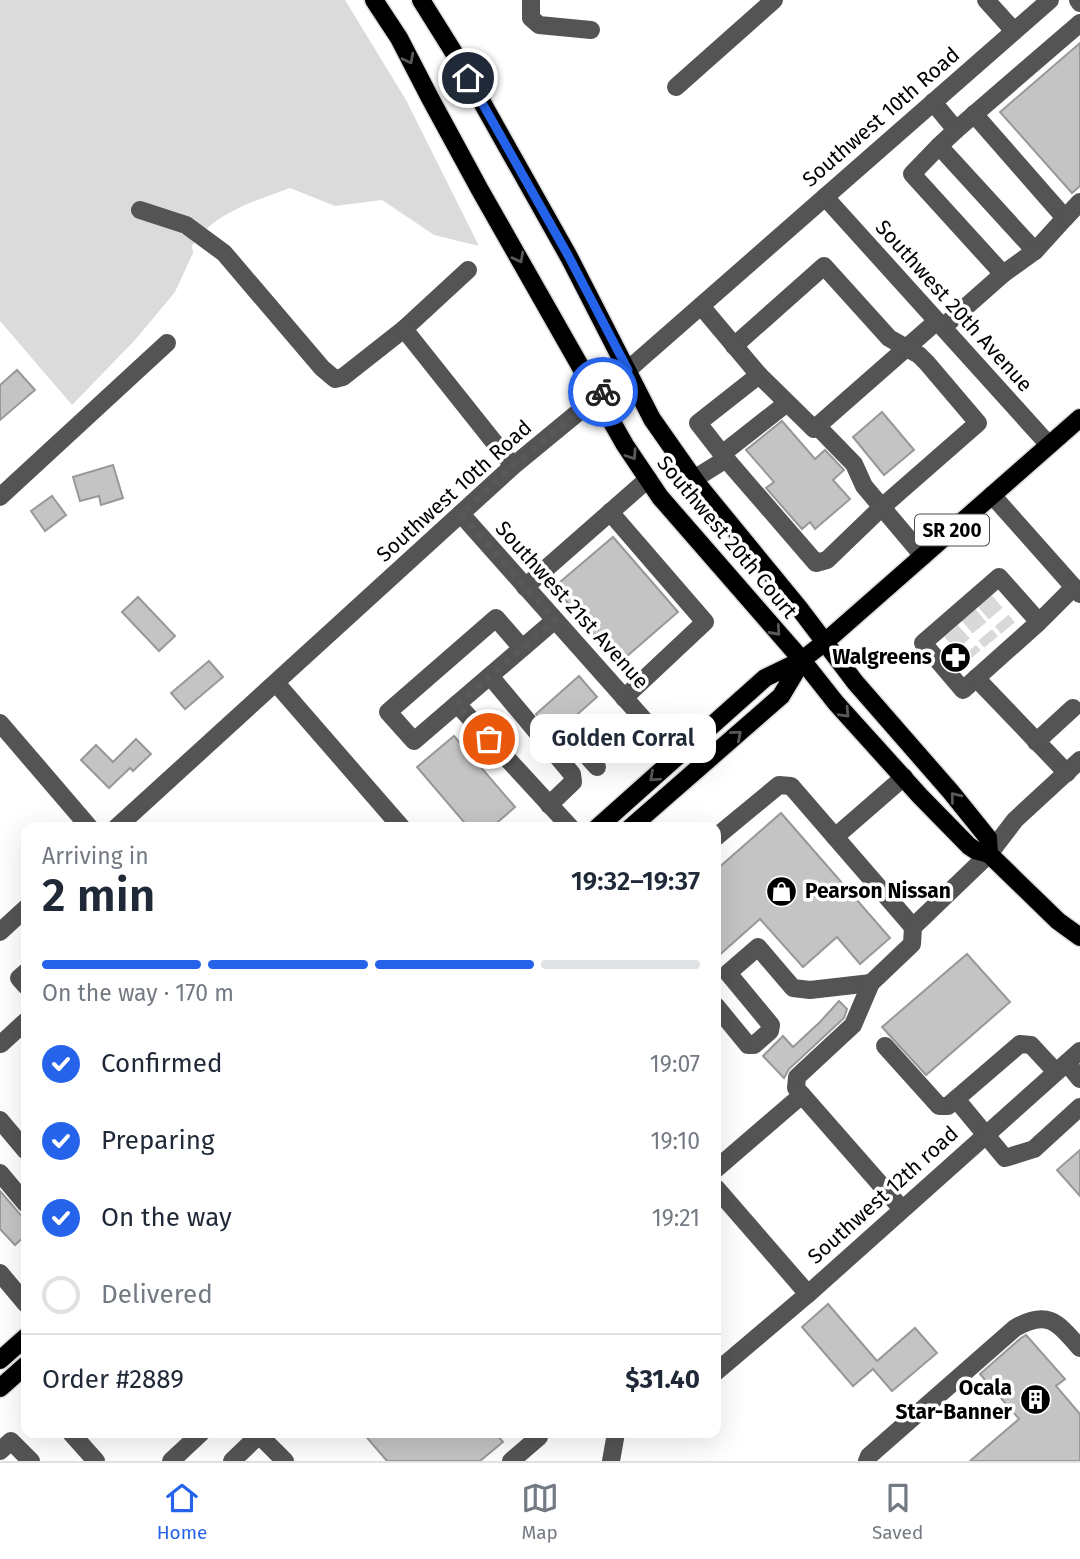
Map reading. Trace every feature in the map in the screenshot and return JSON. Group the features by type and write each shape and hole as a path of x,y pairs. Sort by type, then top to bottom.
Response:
{"main road":[{"name":"Southwest 20th Court","path":"374,0 398,38 429,99 625,445 660,497 802,660 835,703 969,846 989,854 988,838 855,682 694,479 652,419 569,257 456,56 421,0"},
{"name":"SR 200","path":"604,822 765,678 802,660 825,642 1080,418"},
{"name":"SR 200","path":"637,822 781,696 802,660"},
{"path":"989,854 1058,921 1080,937"},
{"path":"0,1360 21,1341"},
{"path":"0,1388 21,1375"}],"street":[{"path":"531,0 531,18 539,25 591,30"},
{"path":"676,87 774,0"},
{"path":"986,0 1014,31"},
{"name":"Southwest 10th Road","path":"123,822 513,466 628,370 1049,0"},
{"path":"1003,274 912,174 956,130 1080,23"},
{"path":"933,102 956,130"},
{"path":"974,114 1065,218"},
{"path":"939,146 1035,251"},
{"name":"Southwest 20th Avenue","path":"825,197 1049,445"},
{"path":"701,306 759,375 814,429 906,348 1035,251 1080,202"},
{"path":"140,210 186,225 224,253 322,368 335,379 343,377 404,329 468,270"},
{"path":"734,346 824,266 889,338 919,355 927,363 978,423 882,507 827,560 816,563 698,423 759,375"},
{"path":"404,329 513,466"},
{"path":"0,497 167,343"},
{"path":"694,479 724,457 787,402"},
{"path":"817,426 854,464 864,486 923,556"},
{"path":"525,587 648,479"},
{"path":"992,495 1077,590 1039,622 1013,634 997,648 978,668 963,690 923,643 948,627 982,597 999,577 1039,622"},
{"path":"610,512 705,622 624,698"},
{"name":"Southwest 21st Avenue","path":"461,514 677,757"},
{"path":"522,648 496,618 388,712 414,741 555,620"},
{"path":"902,1209 796,1088 797,1077 853,1025 871,983 912,944 913,927 989,854 1015,820 1073,766 1036,742 978,668"},
{"path":"490,676 572,774 573,782 549,805"},
{"path":"275,683 397,822"},
{"path":"457,704 565,822"},
{"path":"1036,742 1073,708"},
{"path":"0,723 85,822"},
{"path":"570,737 597,767"},
{"path":"835,837 904,777"},
{"path":"721,833 779,785 791,786 913,927"},
{"path":"0,932 21,913"},
{"path":"721,1012 748,1045 754,1045 770,1031 771,1025 722,978 758,947 793,988 810,990 871,983"},
{"path":"0,1042 1,1044 21,1026"},
{"path":"885,1046 939,1106 948,1106 1020,1044 1031,1045 1067,1062 1080,1079"},
{"name":"Southwest 12th road","path":"721,1368 808,1294 1067,1062"},
{"path":"721,1165 802,1095"},
{"path":"956,1099 1005,1158 1034,1149 1080,1107"},
{"path":"0,1120 21,1145"},
{"path":"0,1173 21,1198"},
{"path":"721,1194 808,1294"},
{"path":"0,1273 21,1298"},
{"path":"867,1461 869,1456 1014,1328 1025,1322 1036,1319 1050,1320 1061,1326 1080,1348"},
{"path":"75,1438 96,1461"},
{"path":"171,1461 196,1438"},
{"path":"232,1461 254,1438"},
{"path":"262,1438 285,1461"},
{"path":"511,1461 538,1438"},
{"path":"611,1461 615,1438"},
{"path":"0,1451 11,1441 31,1461"}],"shaded area":[{"path":"0,0 345,0 406,100 479,246 434,235 382,200 335,206 290,188 262,198 223,216 201,234 192,246 193,253 175,292 135,340 72,405 0,321"}],"building":[{"path":"1080,43 1080,186 1072,193 1000,112"},
{"path":"17,370 35,390 0,420 0,385"},
{"path":"882,412 914,450 884,475 853,437"},
{"path":"782,421 815,459 825,450 844,470 833,480 850,499 815,529 810,522 802,529 766,488 774,482 746,450"},
{"path":"113,465 123,498 101,505 99,496 80,501 73,477"},
{"path":"52,496 66,515 45,531 31,511"},
{"path":"613,537 678,612 619,663 554,587"},
{"path":"138,597 175,636 159,651 122,612"},
{"path":"209,661 223,677 185,709 171,693"},
{"path":"579,676 597,697 554,735 536,714"},
{"path":"454,736 515,807 498,822 464,822 417,767"},
{"path":"136,739 151,754 133,771 130,768 109,788 81,760 96,745 113,762"},
{"name":"Pearson Nissan","path":"781,813 890,938 860,964 837,937 803,967 760,919 721,954 721,866"},
{"path":"967,954 1010,1002 926,1075 882,1027"},
{"path":"839,1001 847,1009 844,1018 789,1069 784,1078 763,1056 783,1036 793,1047"},
{"path":"1080,1150 1080,1196 1057,1170"},
{"path":"0,1191 21,1215 21,1240 15,1245 0,1229"},
{"path":"828,1304 877,1361 915,1328 937,1353 892,1391 873,1369 853,1386 802,1327"},
{"name":"Ocala Star-Banner","path":"1026,1335 1065,1379 1056,1386 1080,1414 1080,1461 970,1461 1019,1419 980,1374"},
{"path":"367,1438 499,1438 503,1442 480,1461 387,1461"}],"tunnel":[{"path":"984,600 1008,628"},
{"path":"968,614 991,642"},
{"path":"951,631 974,656"}],"way so far":[{"path":"489,739 457,704 555,620 461,514 513,466 603,392"}],"place":[{"name":"Walgreens","path":"955,657"},
{"name":"Golden Corral","path":"489,739"},
{"name":"Pearson Nissan","path":"782,891"},
{"name":"Ocala Star-Banner","path":"1035,1400"}],"route":[{"path":"468,78 569,257 628,370 603,392"}]}
